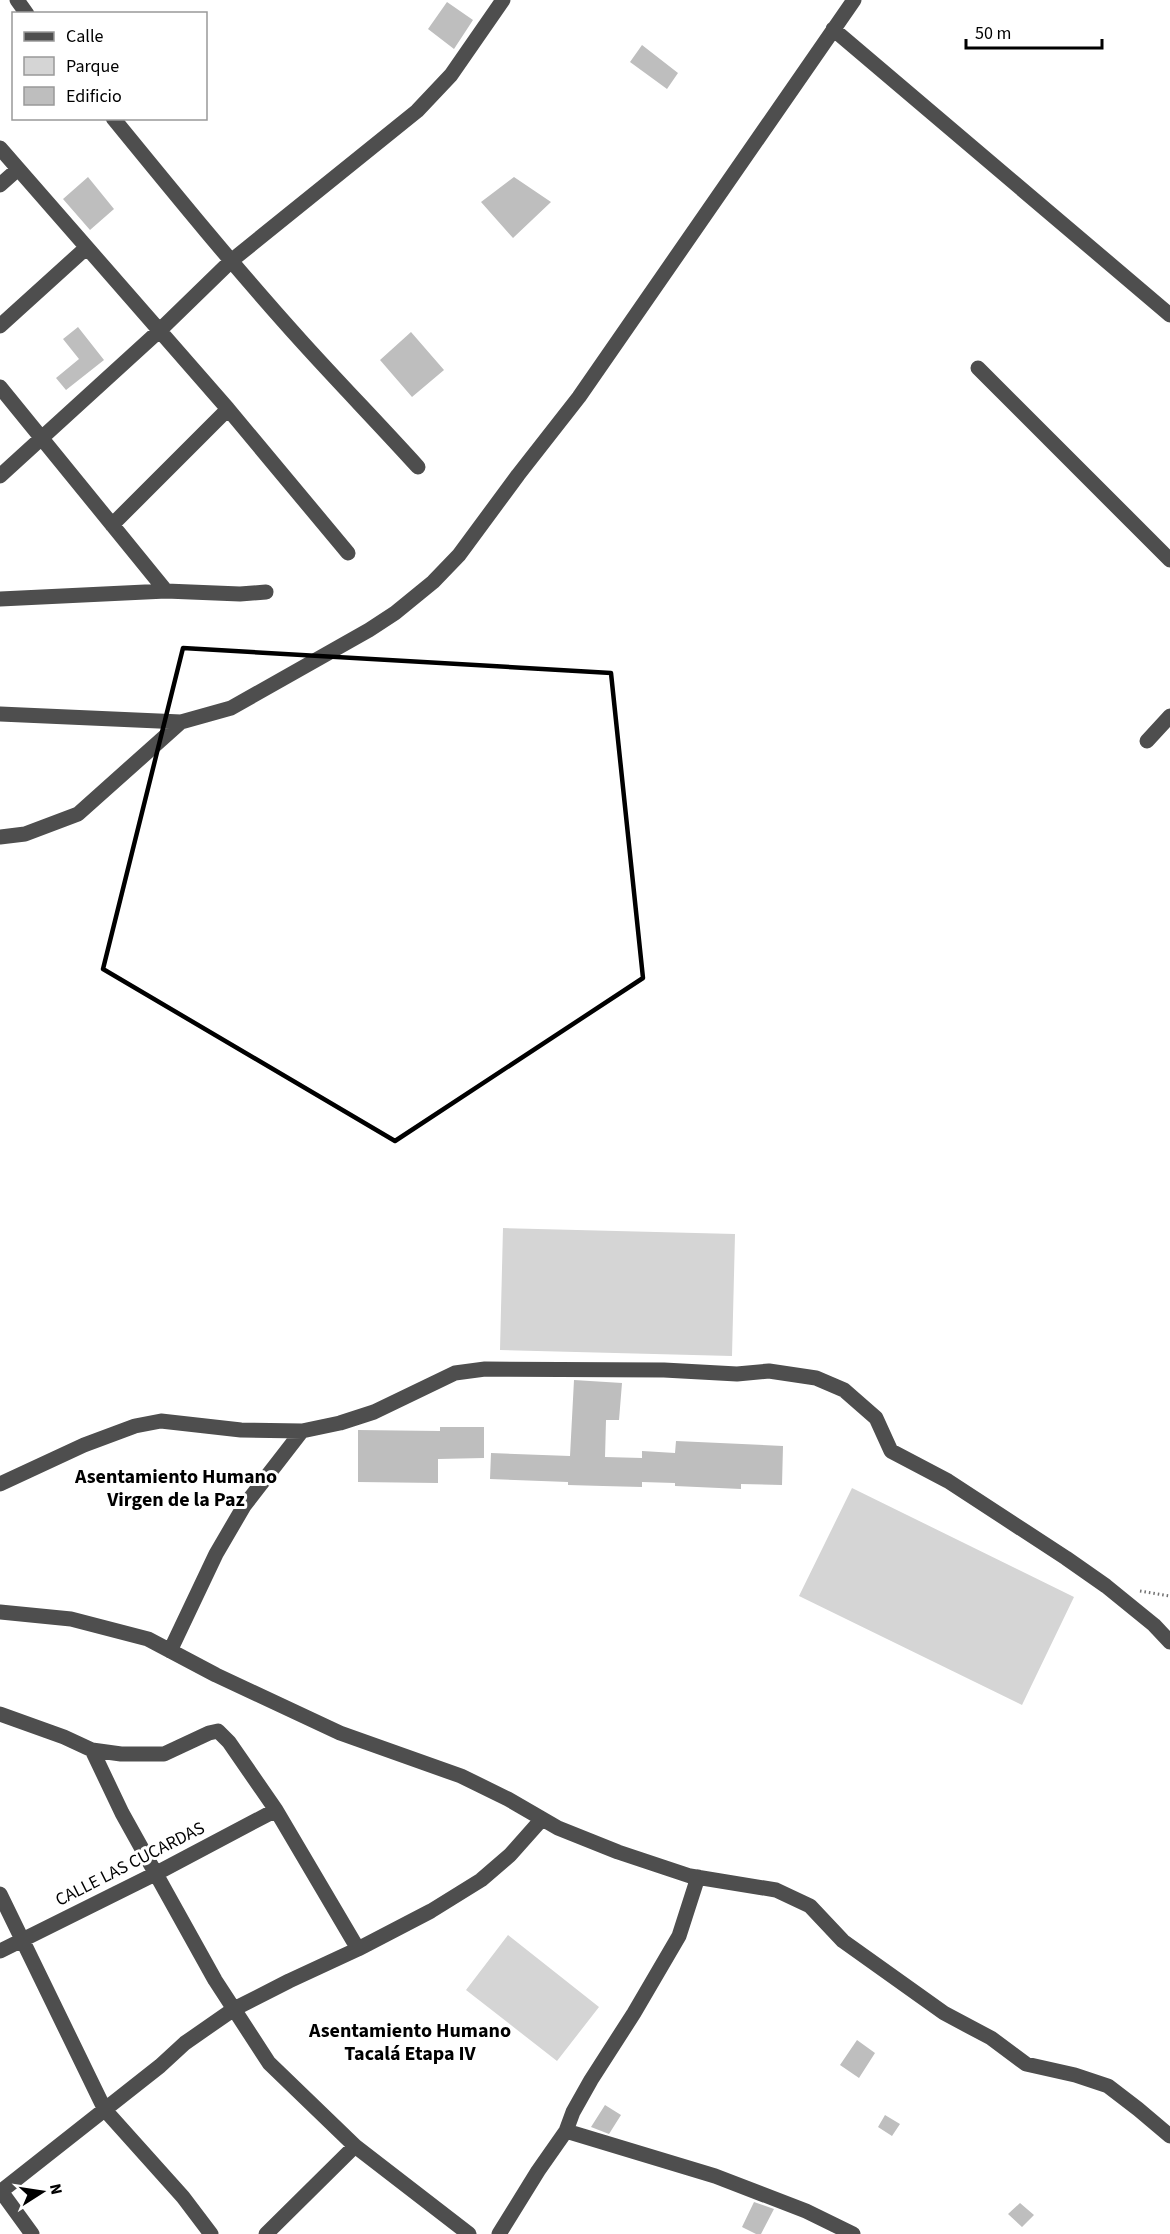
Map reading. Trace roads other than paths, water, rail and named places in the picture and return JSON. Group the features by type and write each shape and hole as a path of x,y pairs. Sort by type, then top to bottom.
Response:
{"street":[{"path":"0,476 159,331 231,261 417,111 451,75 503,0"},
{"path":"0,714 181,722 242,703 369,630 426,588 459,555 579,397 854,0"},
{"path":"833,29 1170,315"},
{"path":"115,120 231,261 418,467"},
{"path":"0,148 228,410 348,553"},
{"path":"0,185 18,169"},
{"path":"0,326 86,248"},
{"path":"978,368 1170,560"},
{"path":"0,387 166,591"},
{"path":"112,525 228,410"},
{"path":"0,600 166,591 240,594 266,592"},
{"path":"1147,741 1170,716"},
{"path":"0,837 25,834 78,814 181,722"},
{"path":"0,1484 84,1445 135,1426 161,1421 242,1430 302,1431 340,1423 374,1412 455,1373 485,1369 664,1370 737,1374 769,1371 816,1378 844,1390 876,1418 891,1451 948,1481 1074,1563 1154,1625 1170,1642"},
{"path":"170,1651 216,1554 244,1506 302,1431"},
{"path":"0,1612 71,1619 148,1639 237,1685 340,1733 461,1776 558,1828 618,1852 698,1877 776,1890 810,1906 843,1941 944,2013 991,2038 1026,2064 1076,2075 1108,2086 1170,2136"},
{"path":"0,1714 64,1737 92,1750 121,1754 164,1754 209,1732 218,1731 229,1742 276,1810 358,1949"},
{"path":"92,1750 122,1814 155,1874 215,1980 269,2063 355,2146 469,2234"},
{"name":"CALLE LAS CUCARDAS","path":"0,1951 155,1874 276,1810"},
{"path":"32,2234 0,2191 105,2110 185,2043 234,2009 431,1911 481,1880 510,1855 542,1819"},
{"path":"499,2234 566,2131 573,2112 591,2080 679,1936 698,1877"},
{"path":"0,1894 105,2110 183,2197 211,2234"},
{"path":"566,2131 715,2176 806,2211 853,2234"},
{"path":"266,2234 355,2146"}],"district":[{"name":"Asentamiento Humano Virgen de la Paz","path":"176,1488"},
{"name":"Asentamiento Humano Tacalá Etapa IV","path":"410,2042"}]}
